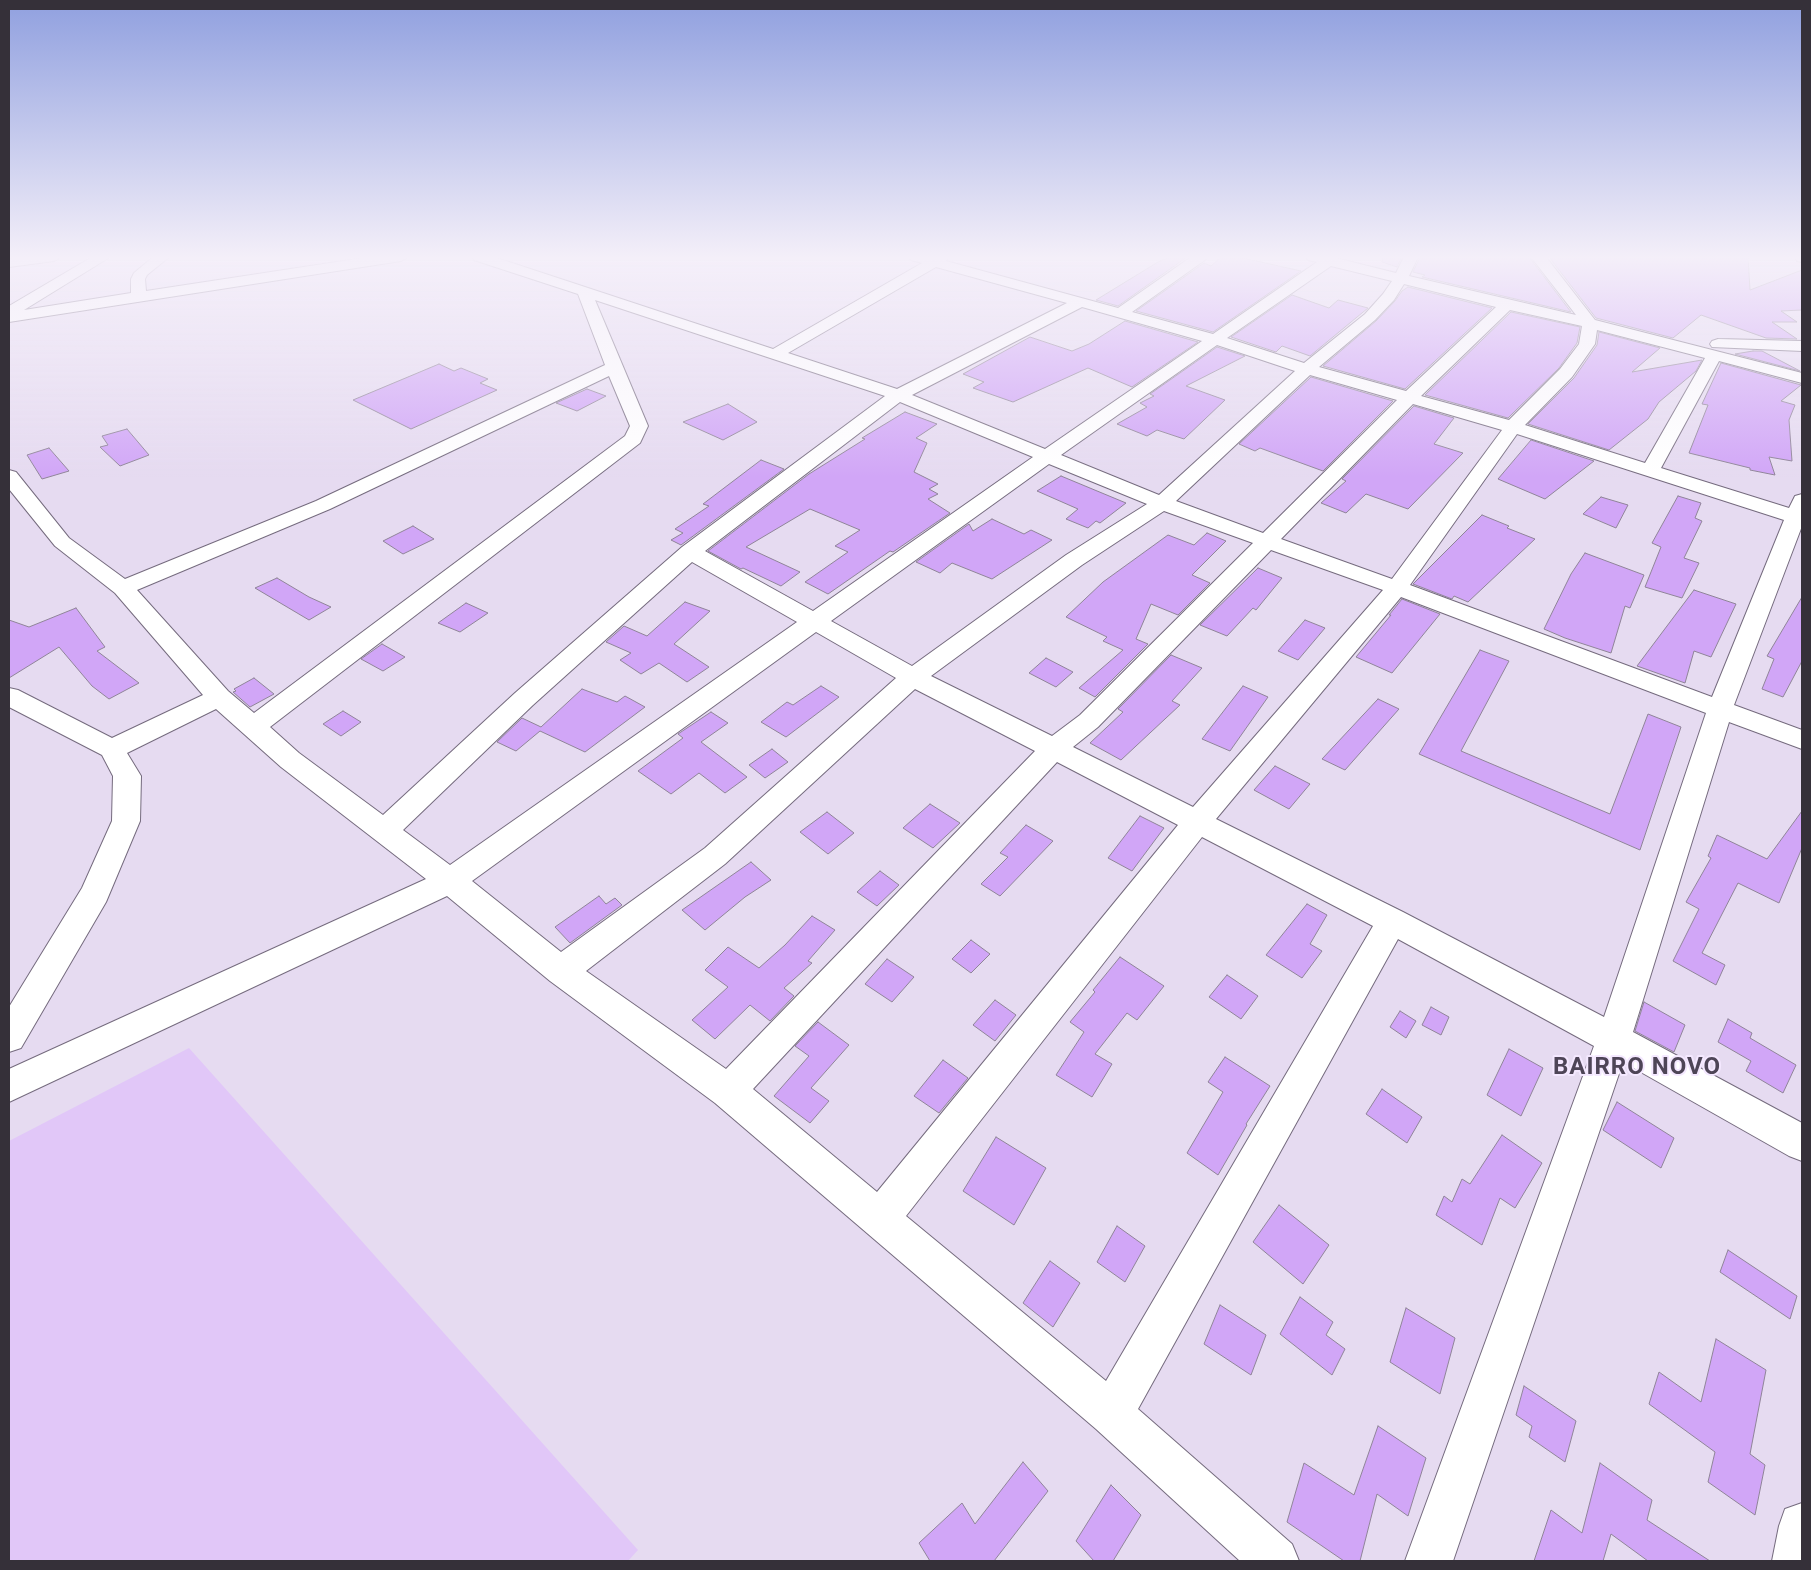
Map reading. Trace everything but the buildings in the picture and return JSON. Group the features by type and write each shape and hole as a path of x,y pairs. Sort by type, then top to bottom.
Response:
{"street":[{"path":"253,727 633,439 639,426 599,330"},
{"path":"698,330 898,395 1162,502 1802,740"},
{"path":"774,356 815,330"},
{"path":"384,831 524,700 690,552 898,395 1025,330"},
{"path":"1183,330 1513,427 1650,470 1800,512 1720,710 1614,1039 1429,1561"},
{"path":"9,1086 450,882 1048,456 1229,330"},
{"path":"561,971 715,856 913,677 1074,560 1162,502 1307,368 1354,330"},
{"path":"728,1091 1054,749 1089,721 1410,397 1480,330"},
{"path":"880,1219 1198,821 1397,588 1513,427 1566,373 1587,344 1589,330"},
{"path":"1620,330 1802,378"},
{"path":"1668,342 1802,346"},
{"path":"1650,470 1715,354"},
{"path":"123,588 323,505 614,367"},
{"path":"9,476 62,542 123,588 219,697 290,760 450,882 561,971 728,1091 1111,1414 1275,1561"},
{"path":"690,552 913,677 1392,921 1614,1039 1802,1143"},
{"path":"9,696 112,749 127,776 126,821 95,893 9,1037"},
{"path":"112,749 219,697"},
{"path":"1111,1414 1392,921"},
{"path":"1796,1561 1802,1526"}],"shaded area":[{"path":"189,1048 638,1550 628,1561 9,1561 9,1141"}],"district":[{"name":"BAIRRO NOVO","path":"1637,1068"}]}
